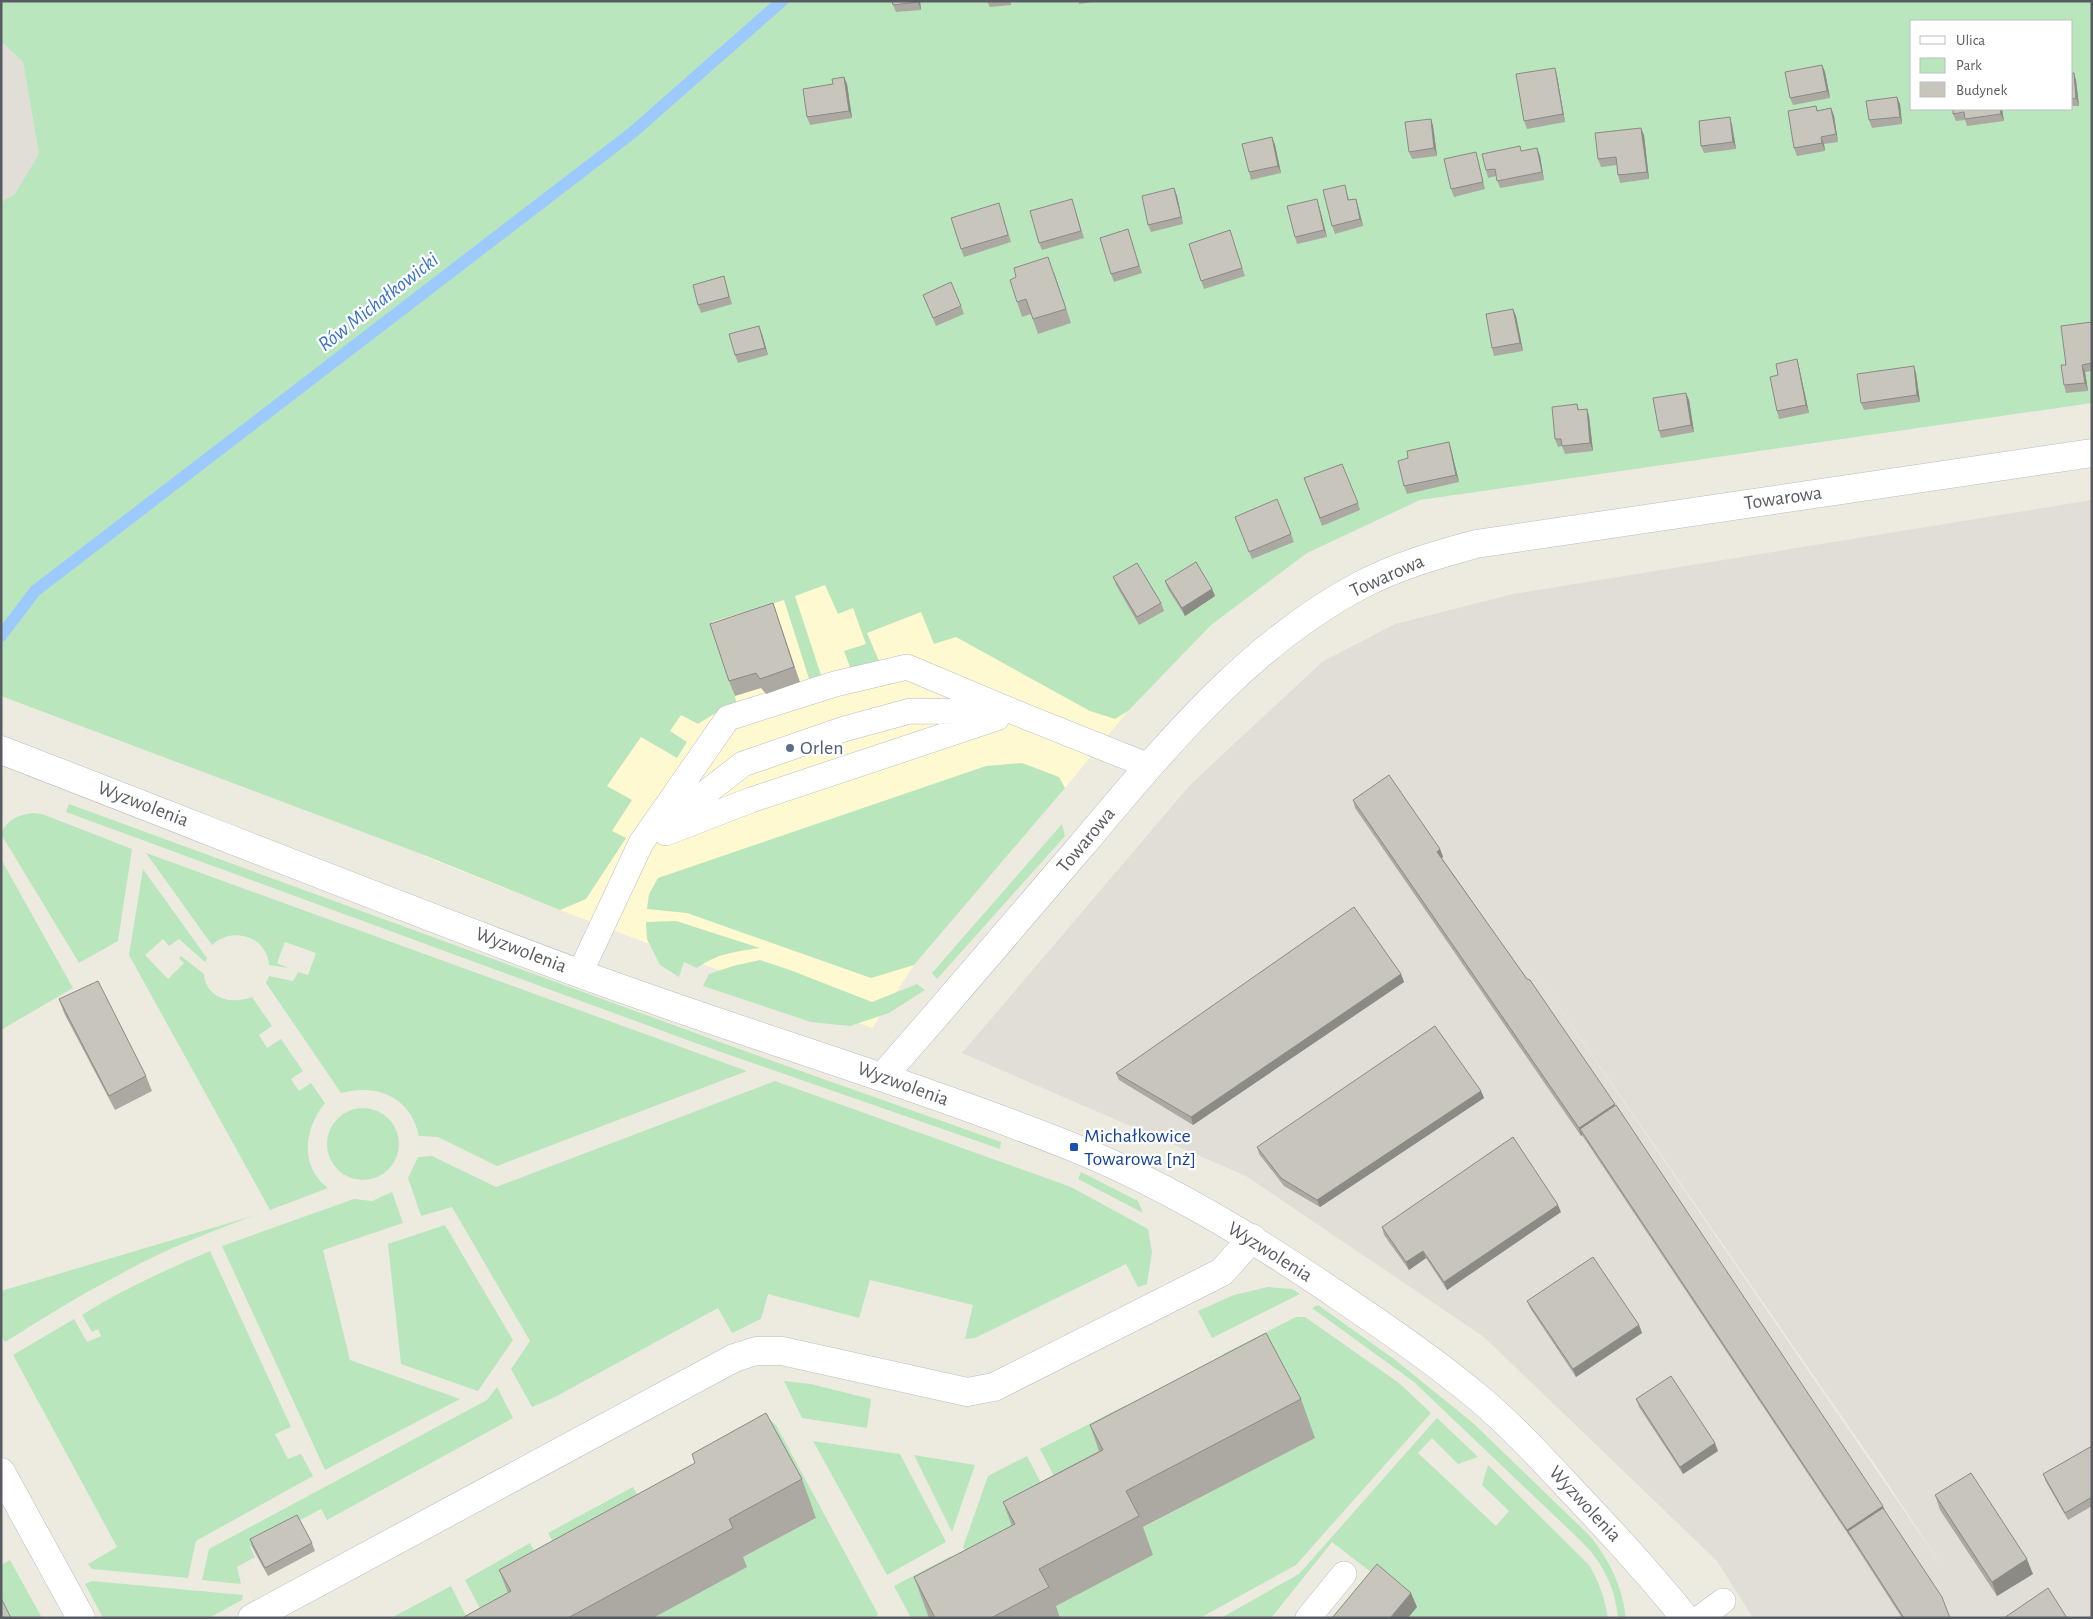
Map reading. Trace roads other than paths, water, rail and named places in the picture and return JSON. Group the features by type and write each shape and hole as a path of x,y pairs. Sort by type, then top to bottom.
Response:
{"street":[{"name":"Towarowa","path":"883,1076 1206,703 1265,650 1311,615 1361,585 1410,562 1476,544 2092,453"},
{"name":"Wyzwolenia","path":"1,750 580,973 883,1076 1074,1148 1154,1185 1252,1238 1418,1350 1480,1399 1526,1441 1654,1578 1685,1618"},
{"path":"252,1618 734,1358 756,1352 782,1351 967,1392 994,1387 1222,1272 1252,1238"},
{"path":"1,1472 81,1618"}],"lane":[{"path":"580,973 640,843 728,718 835,684 907,667 1150,766"},
{"path":"640,843 743,764 752,760 844,729 910,711 1014,712"},
{"path":"640,843 751,800 1014,712"},
{"path":"1308,1618 1344,1574"},
{"path":"1700,1618 1723,1601"}],"waterway":[{"name":"Rów Michałkowicki","path":"1,636 35,591 632,133 782,1"}],"place":[{"name":"Orlen","path":"790,748"},
{"name":"Michałkowice Towarowa [nż]","path":"1074,1147"}]}
